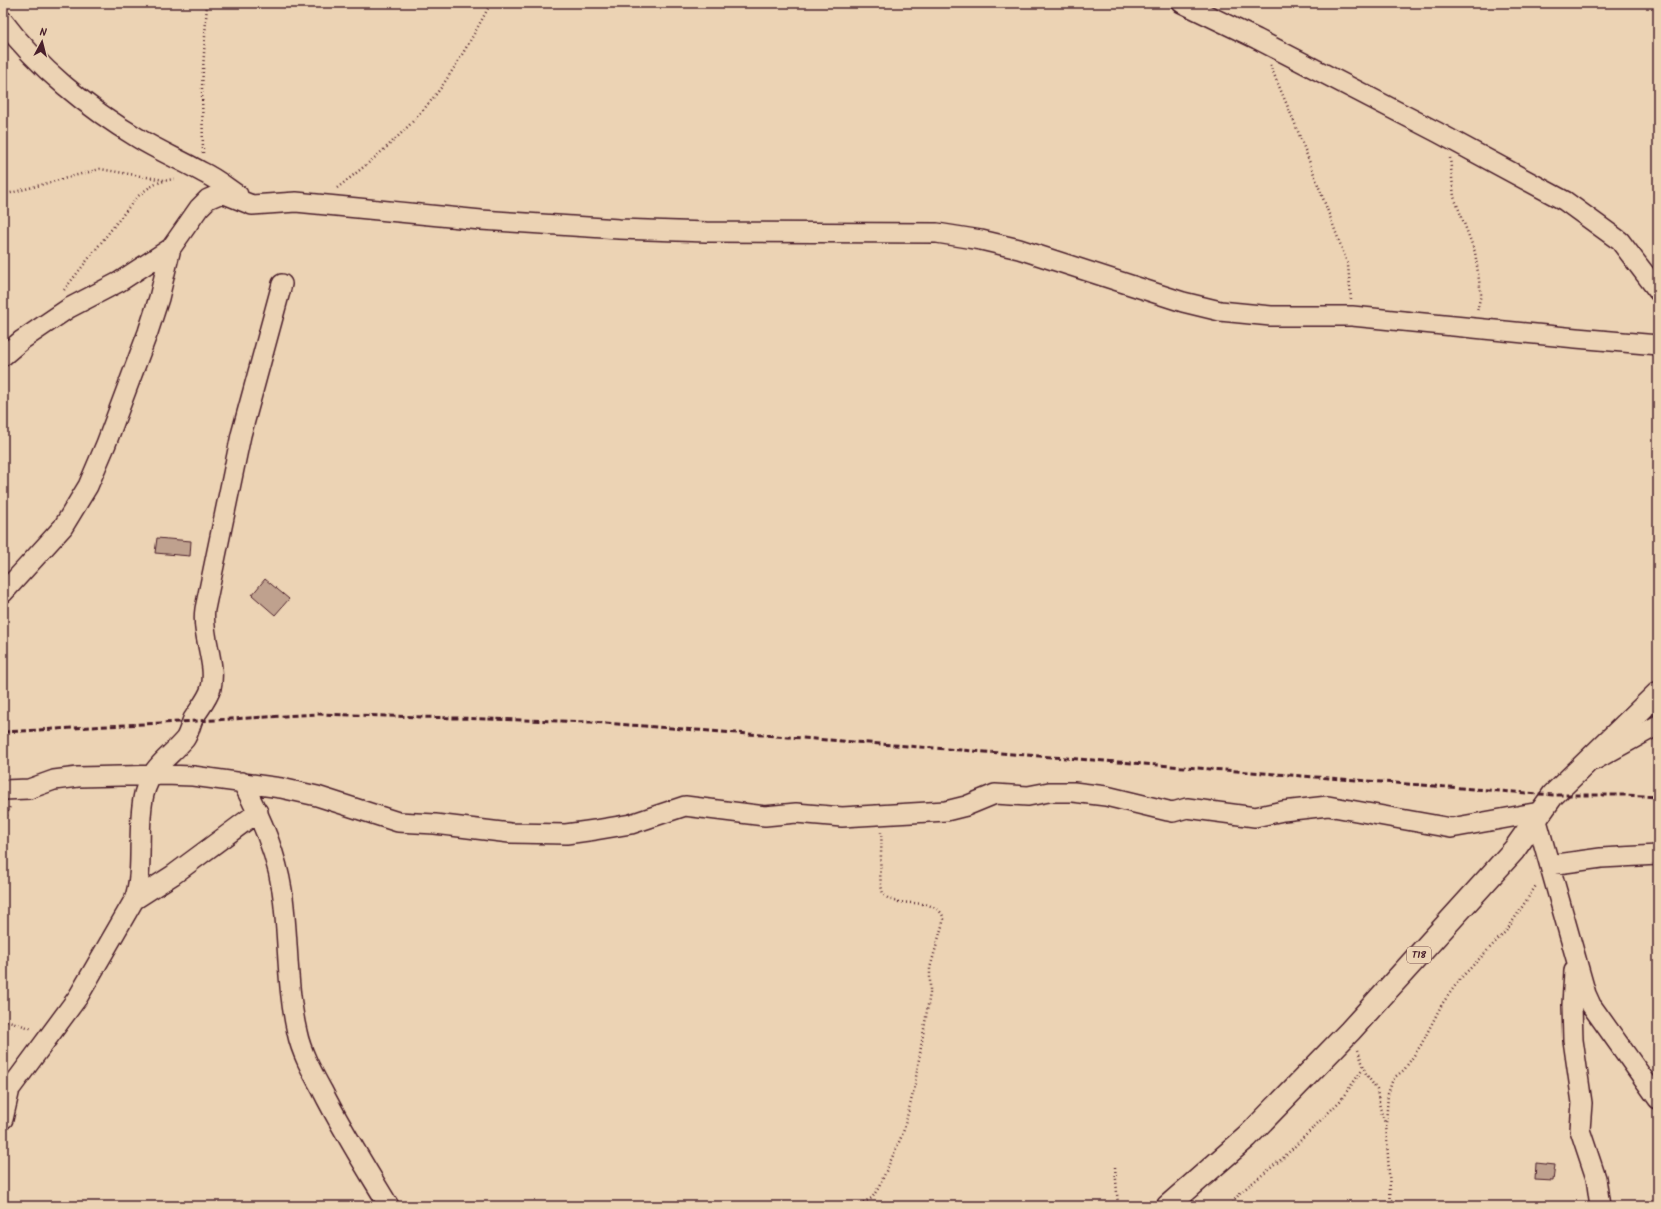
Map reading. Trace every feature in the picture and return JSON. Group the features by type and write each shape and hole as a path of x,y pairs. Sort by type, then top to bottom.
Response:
{"highway":[{"name":"T18","path":"1168,1206 1246,1137 1350,1031 1514,850 1553,794 1658,693"}],"street":[{"path":"1182,3 1257,39 1437,132 1565,201 1620,241 1658,291"},
{"path":"3,21 18,42 51,73 101,114 144,141 203,172 252,205"},
{"path":"3,592 63,527 88,486 106,444 148,332 159,298 171,248 180,232 208,199 222,193 252,205 296,202 481,220 619,229 706,232 937,234 982,240 1019,249 1168,298 1220,311 1271,316 1352,316 1474,329 1658,345"},
{"path":"3,356 22,340 69,308 119,282 171,248"},
{"path":"3,1119 10,1089 51,1036 97,966 134,900 138,883 139,835 143,802 151,775 167,755 184,739 212,687 212,669 203,620 241,435 282,284"},
{"path":"1583,766 1658,725"},
{"path":"3,790 29,789 62,778 151,775 193,776 281,788 316,796 385,820 510,833 566,834 631,824 685,806 772,816 796,814 842,817 955,810 995,794 1028,796 1049,792 1073,792 1106,796 1173,812 1187,808 1255,817 1283,811 1328,806 1451,828 1538,815 1575,958 1582,983 1591,1005 1658,1099"},
{"path":"242,782 258,812 273,854 282,889 288,971 297,1033 309,1065 338,1120 388,1206"},
{"path":"134,900 173,876 258,812"},
{"path":"1550,865 1600,858 1658,855"},
{"path":"1575,958 1572,1005 1573,1040 1582,1103 1580,1130 1596,1178 1600,1206"}],"path":[{"path":"203,172 202,87 207,3"},
{"path":"317,204 380,154 412,122 440,89 492,3"},
{"path":"1257,39 1290,113 1348,265 1352,316"},
{"path":"1437,132 1446,147 1451,166 1454,197 1475,252 1481,294 1474,329"},
{"path":"3,195 100,169 165,180 178,179"},
{"path":"62,292 125,210 149,187 165,180"},
{"path":"856,1206 872,1198 879,1187 903,1133 914,1089 930,993 930,968 944,919 942,913 936,908 893,901 883,894 880,884 879,864 882,835 880,814"},
{"path":"1391,1206 1392,1199 1386,1124 1388,1094 1395,1077 1404,1070 1421,1045 1442,1004 1465,974 1507,930 1550,865"},
{"path":"3,1019 51,1036"},
{"path":"1350,1031 1363,1070 1378,1090 1380,1108 1386,1124"},
{"path":"1230,1206 1240,1193 1283,1158 1340,1100 1363,1070"},
{"path":"1115,1167 1118,1206"},
{"path":"1392,1199 1401,1206"}],"building":[{"path":"157,538 191,541 190,556 155,553"},
{"path":"265,579 289,599 275,615 252,595"},
{"path":"1536,1163 1555,1165 1553,1181 1535,1180"}],"railway":[{"path":"3,732 319,714 591,722 1553,795 1626,795 1658,797"}]}
